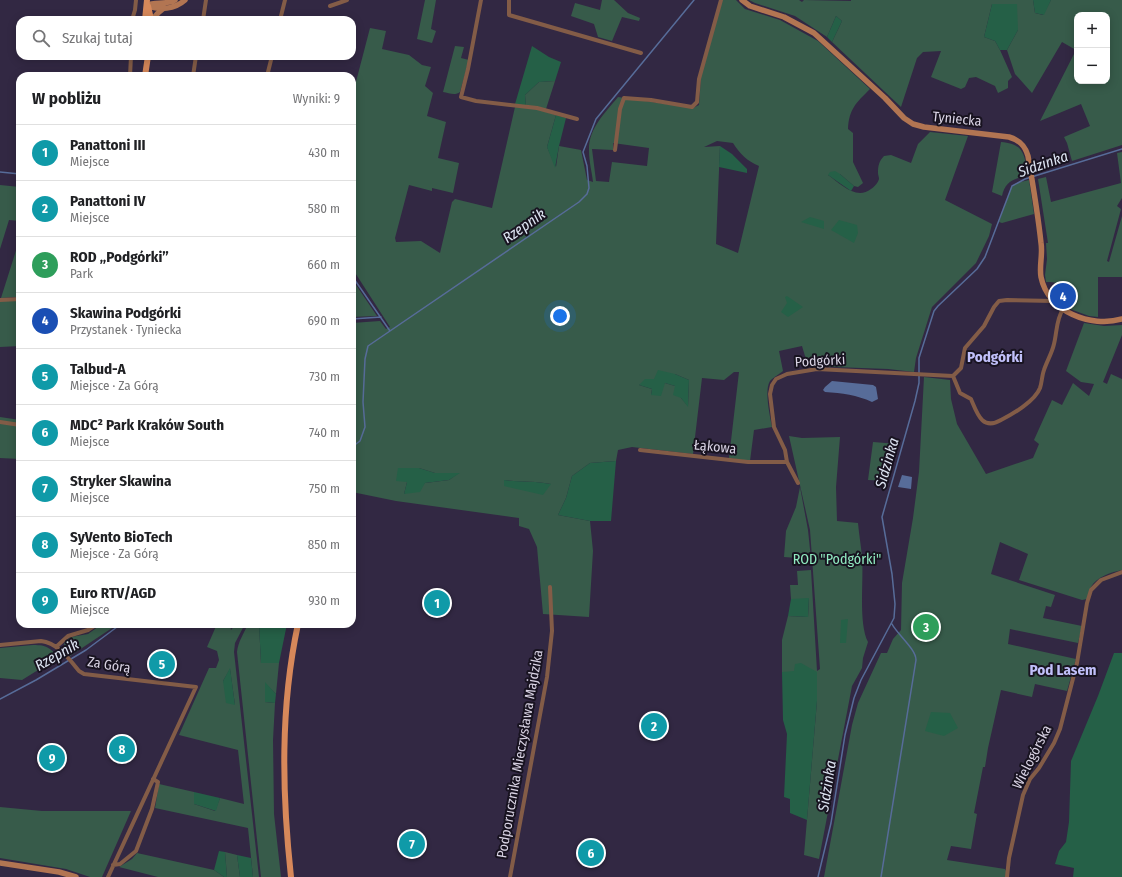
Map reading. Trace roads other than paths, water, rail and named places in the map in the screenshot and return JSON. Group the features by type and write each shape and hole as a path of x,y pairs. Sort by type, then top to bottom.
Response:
{"main road":[{"path":"145,16 147,2"},
{"path":"147,2 150,16"},
{"path":"144,60 145,72"},
{"path":"146,72 147,60"},
{"path":"291,877 285,812 284,741 288,685 297,628"}],"street":[{"path":"133,16 136,0"},
{"path":"147,2 171,2 176,0"},
{"path":"147,2 154,8 164,8 176,6 185,0"},
{"path":"203,16 206,0"},
{"path":"281,16 285,0"},
{"path":"330,6 347,0"},
{"path":"481,0 468,69 461,97 476,101 537,108 577,119"},
{"path":"509,0 509,15 641,53"},
{"path":"615,150 620,109 624,98 650,100 692,107 697,102 699,79 721,0"},
{"name":"Tyniecka","path":"742,0 750,6 784,17 814,33 886,98 904,118 913,124 924,127 1002,136 1018,140 1027,150 1042,244 1041,277 1046,290 1062,309 1076,316 1096,321 1116,321 1122,319"},
{"path":"155,16 164,8"},
{"path":"130,60 130,72"},
{"path":"194,72 195,60"},
{"path":"268,72 271,60"},
{"path":"0,300 16,299"},
{"path":"1054,301 999,301 994,307 984,326 966,348 961,368 953,376 960,393 971,399 978,417 986,423 996,423 1012,414 1036,395 1041,387 1043,370 1054,345 1058,315 1062,309"},
{"name":"Podgórki","path":"798,483 787,462 785,450 774,427 770,394 772,385 776,379 787,374 817,369 953,376"},
{"path":"0,422 16,424"},
{"name":"Łąkowa","path":"640,450 748,462 787,462"},
{"name":"Wielogórska","path":"1007,877 1009,858 1023,795 1030,779 1039,768 1054,743 1060,728 1077,663 1087,603 1091,590 1101,580 1122,572"},
{"name":"Podporucznika Mieczysława Majdzika","path":"510,877 548,677 552,631 550,587"},
{"path":"56,647 68,636 91,628"},
{"name":"Za Górą","path":"0,645 41,641 47,642 56,647 79,671 89,675 196,687 108,877"},
{"path":"113,865 120,864 136,850 152,809 158,782 153,779"},
{"path":"0,863 59,872 76,877"}],"water":[{"path":"832,381 873,385 876,387 878,399 872,402 849,395 825,392 823,390"},
{"path":"902,475 912,477 911,489 898,487"}],"waterway":[{"name":"Rzepnik","path":"356,444 360,441 365,427 363,402 365,359 368,346 579,202 587,194 589,188 587,166 583,152 596,119 694,0"},
{"name":"Sidzinka","path":"818,877 831,823 845,735 854,698 861,680 894,618 895,604 892,574 882,517 915,401 919,383 919,358 934,311 977,269 985,257 1012,186 1025,179 1122,149"},
{"path":"0,172 16,174"},
{"path":"356,282 390,331"},
{"path":"356,319 381,317"},
{"path":"881,877 916,660 910,646 892,624"},
{"name":"Rzepnik","path":"0,699 36,680 86,650 116,628"}],"place":[{"name":"Skawina Podgórki","path":"1063,296"},
{"name":"Panattoni III","path":"437,603"},
{"name":"ROD „Podgórki”","path":"926,627"},
{"name":"Talbud-A","path":"162,664"},
{"name":"Panattoni IV","path":"654,726"},
{"name":"SyVento BioTech","path":"122,749"},
{"name":"Euro RTV/AGD","path":"52,758"},
{"name":"Stryker Skawina","path":"412,844"},
{"name":"MDC² Park Kraków South","path":"591,853"}],"district":[{"name":"Podgórki","path":"995,357"},
{"name":"Pod Lasem","path":"1063,670"}],"park label":[{"name":"ROD \"Podgórki\"","path":"837,559"}]}
